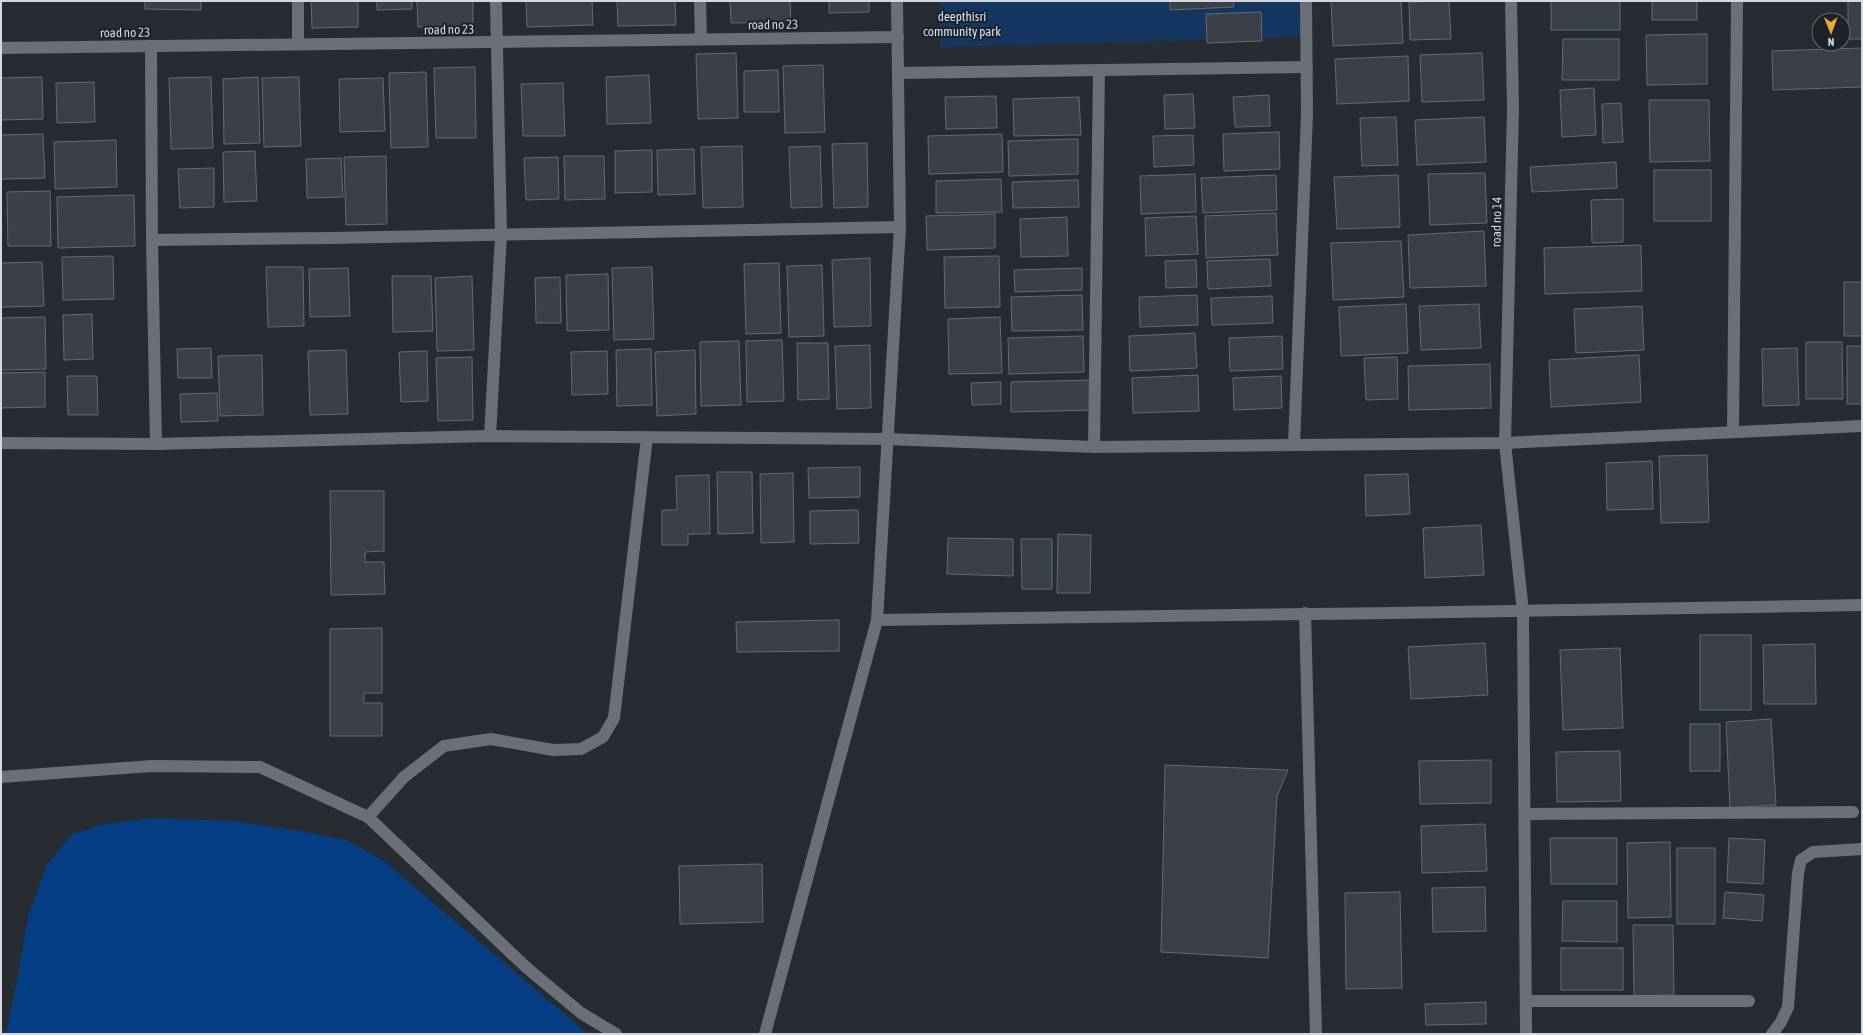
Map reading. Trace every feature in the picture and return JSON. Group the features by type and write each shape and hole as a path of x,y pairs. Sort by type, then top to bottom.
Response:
{"street":[{"path":"298,1 298,44"},
{"path":"490,436 501,234 496,1"},
{"path":"700,1 701,39"},
{"path":"765,1034 876,620 900,227 897,1"},
{"path":"1294,445 1307,114 1306,1"},
{"name":"road no 14","path":"1511,1 1513,108 1505,443 1523,612 1526,1034"},
{"path":"1733,432 1738,1"},
{"name":"road no 23","path":"1,48 898,37"},
{"path":"151,46 152,240 156,444"},
{"path":"898,74 1307,67"},
{"path":"1094,447 1099,70"},
{"path":"152,240 900,227"},
{"path":"1,443 156,444 490,436 887,439 1094,447 1505,443 1862,426"},
{"path":"368,817 404,777 444,746 492,739 553,750 581,749 603,737 614,718 647,437"},
{"path":"876,620 1305,613 1523,612 1862,605"},
{"path":"1305,613 1316,1034"},
{"path":"1,777 152,766 260,767 368,817 527,968 581,1013 616,1034"},
{"path":"1525,814 1853,812"},
{"path":"1772,1034 1781,1022 1788,1007 1798,873 1801,860 1813,852 1862,849"},
{"path":"1526,1001 1749,1001"}],"green space":[{"name":"deepthisri community park","path":"939,1 1301,1 1301,37 940,47"}],"shaded area":[{"path":"153,818 232,821 301,831 346,840 384,861 588,1034 6,1034 28,917 46,866 71,835 100,825"}],"building":[{"path":"145,1 201,1 201,10 145,9"},
{"path":"311,1 358,1 358,27 312,28"},
{"path":"377,1 412,1 412,9 377,10"},
{"path":"417,1 473,1 473,26 418,27"},
{"path":"526,1 592,1 593,25 527,27"},
{"path":"617,1 675,1 676,25 618,26"},
{"path":"730,1 790,1 791,22 731,23"},
{"path":"829,1 869,1 869,12 829,13"},
{"path":"1170,1 1233,1 1234,7 1170,10"},
{"path":"1331,1 1401,1 1403,43 1333,46"},
{"path":"1449,1 1451,39 1410,40 1409,2"},
{"path":"1551,1 1620,1 1620,30 1551,30"},
{"path":"1652,1 1697,1 1697,20 1652,20"},
{"path":"1848,1 1862,1 1862,39 1851,39 1851,12 1848,12"},
{"path":"1261,12 1262,41 1207,43 1206,14"},
{"path":"1707,34 1707,84 1647,85 1646,35"},
{"path":"1563,39 1619,39 1619,80 1562,80"},
{"path":"1851,48 1862,48 1862,87 1773,90 1772,51 1811,50 1811,52 1851,52"},
{"path":"736,53 738,118 698,119 696,54"},
{"path":"1482,53 1484,100 1422,102 1420,55"},
{"path":"1408,56 1409,101 1337,104 1335,59"},
{"path":"823,65 825,132 785,133 783,66"},
{"path":"475,67 476,138 436,138 434,68"},
{"path":"778,70 779,112 744,112 744,71"},
{"path":"426,72 428,147 391,148 389,73"},
{"path":"649,75 651,123 607,124 606,77"},
{"path":"42,77 43,119 1,120 1,78"},
{"path":"211,77 213,148 171,149 169,78"},
{"path":"258,77 260,143 224,144 223,79"},
{"path":"299,77 301,146 264,147 262,78"},
{"path":"383,78 385,131 340,132 339,79"},
{"path":"94,82 95,122 57,123 56,83"},
{"path":"563,83 565,136 523,136 521,84"},
{"path":"1594,88 1596,135 1562,137 1560,90"},
{"path":"1193,94 1195,128 1165,129 1164,95"},
{"path":"1269,95 1270,126 1235,127 1233,97"},
{"path":"996,96 997,128 946,129 945,97"},
{"path":"1079,97 1081,135 1014,136 1013,99"},
{"path":"1649,100 1709,100 1710,161 1650,162"},
{"path":"1621,103 1623,142 1603,143 1602,104"},
{"path":"1396,117 1398,165 1362,166 1360,118"},
{"path":"1484,117 1486,162 1417,165 1415,120"},
{"path":"1279,132 1280,169 1224,171 1223,134"},
{"path":"43,134 45,178 1,179 1,135"},
{"path":"1002,134 1003,172 929,174 928,136"},
{"path":"1193,135 1194,165 1154,167 1153,136"},
{"path":"1078,139 1078,174 1009,176 1008,141"},
{"path":"116,140 117,187 55,189 54,142"},
{"path":"867,143 868,207 834,208 832,144"},
{"path":"742,146 743,207 703,208 701,147"},
{"path":"820,146 822,207 791,208 789,147"},
{"path":"694,149 695,194 658,195 657,150"},
{"path":"652,150 652,192 615,193 615,151"},
{"path":"255,151 257,201 224,202 223,152"},
{"path":"386,156 387,224 346,225 344,157"},
{"path":"564,156 604,156 605,199 565,200"},
{"path":"558,157 559,199 526,200 524,158"},
{"path":"341,158 343,197 307,198 306,159"},
{"path":"1616,162 1617,188 1532,192 1530,167"},
{"path":"214,168 214,207 180,208 178,169"},
{"path":"1654,170 1711,170 1711,221 1654,221"},
{"path":"1485,173 1487,223 1430,225 1428,174"},
{"path":"1195,174 1196,212 1141,214 1140,176"},
{"path":"1276,175 1277,210 1203,213 1201,178"},
{"path":"1398,175 1400,227 1337,229 1334,177"},
{"path":"1001,179 1002,212 936,213 936,181"},
{"path":"1078,180 1079,207 1013,208 1012,182"},
{"path":"50,191 51,246 8,246 7,192"},
{"path":"134,195 135,246 58,248 57,197"},
{"path":"1623,199 1623,242 1592,243 1591,200"},
{"path":"1276,213 1278,255 1206,258 1205,216"},
{"path":"995,214 995,248 927,250 926,216"},
{"path":"1196,216 1198,254 1146,256 1145,218"},
{"path":"1067,217 1068,256 1021,257 1020,219"},
{"path":"1484,231 1486,286 1410,288 1408,235"},
{"path":"1401,241 1404,297 1333,300 1331,243"},
{"path":"1641,245 1642,291 1545,294 1544,248"},
{"path":"113,256 114,299 63,300 62,257"},
{"path":"999,256 1000,307 945,308 944,257"},
{"path":"870,258 871,326 834,327 832,260"},
{"path":"1270,259 1271,286 1208,289 1207,261"},
{"path":"1196,260 1197,287 1166,288 1165,261"},
{"path":"42,262 44,306 1,307 1,263"},
{"path":"779,263 781,333 746,334 744,264"},
{"path":"822,265 824,336 789,337 787,266"},
{"path":"266,267 303,267 304,326 268,327"},
{"path":"652,267 654,339 614,340 612,268"},
{"path":"348,268 350,316 310,317 309,269"},
{"path":"1082,268 1082,290 1015,292 1014,270"},
{"path":"608,274 609,330 567,331 566,275"},
{"path":"392,276 431,276 433,331 393,332"},
{"path":"472,276 474,350 437,351 435,278"},
{"path":"560,277 561,323 536,323 535,278"},
{"path":"1844,282 1862,282 1862,336 1844,336"},
{"path":"1082,295 1083,330 1012,331 1011,297"},
{"path":"1197,295 1198,325 1140,327 1139,297"},
{"path":"1272,296 1273,323 1212,325 1211,298"},
{"path":"1406,304 1408,353 1341,356 1339,307"},
{"path":"1479,304 1481,348 1421,350 1419,306"},
{"path":"1642,306 1644,350 1576,353 1574,309"},
{"path":"92,314 93,359 64,360 63,315"},
{"path":"45,317 46,369 1,370 1,318"},
{"path":"1000,317 1002,373 949,374 948,319"},
{"path":"1195,333 1197,368 1130,371 1129,336"},
{"path":"1083,336 1084,372 1009,374 1008,338"},
{"path":"1282,336 1283,369 1230,371 1229,338"},
{"path":"782,340 784,401 747,402 746,341"},
{"path":"739,341 741,405 701,406 700,342"},
{"path":"1806,342 1842,342 1843,399 1806,399"},
{"path":"797,343 828,343 829,399 798,400"},
{"path":"870,345 871,408 837,409 835,346"},
{"path":"1847,346 1862,346 1862,404 1847,404"},
{"path":"211,348 212,378 178,378 177,349"},
{"path":"1797,348 1799,405 1763,406 1762,349"},
{"path":"651,349 652,405 617,406 616,350"},
{"path":"346,350 348,414 310,415 308,351"},
{"path":"695,350 696,414 657,416 655,352"},
{"path":"427,351 428,401 401,402 399,352"},
{"path":"607,351 608,394 572,395 571,352"},
{"path":"262,355 263,415 220,416 218,356"},
{"path":"1639,355 1641,402 1551,407 1549,360"},
{"path":"472,357 473,420 438,421 436,358"},
{"path":"1397,357 1398,399 1366,400 1364,358"},
{"path":"1490,364 1491,408 1409,410 1408,366"},
{"path":"45,372 45,407 1,408 1,373"},
{"path":"1198,375 1199,411 1133,413 1132,378"},
{"path":"67,376 97,376 98,415 68,415"},
{"path":"1281,376 1282,408 1234,410 1233,378"},
{"path":"1092,380 1093,410 1011,412 1011,382"},
{"path":"1001,382 1001,404 972,405 971,383"},
{"path":"217,393 218,421 181,422 180,394"},
{"path":"1707,455 1709,522 1661,523 1659,456"},
{"path":"1652,461 1653,509 1607,510 1606,463"},
{"path":"860,467 860,497 809,498 808,468"},
{"path":"717,472 752,472 753,533 718,534"},
{"path":"793,473 794,542 761,543 760,474"},
{"path":"1408,474 1410,514 1366,516 1365,475"},
{"path":"709,475 710,534 688,534 688,545 662,545 662,510 677,510 676,476"},
{"path":"330,491 384,491 384,551 365,552 365,562 384,562 385,594 331,595"},
{"path":"858,510 859,543 810,544 810,511"},
{"path":"1481,525 1484,575 1425,578 1423,528"},
{"path":"1058,534 1091,535 1090,593 1057,593"},
{"path":"948,538 1013,539 1013,576 947,574"},
{"path":"1021,539 1052,539 1052,589 1022,589"},
{"path":"839,620 839,651 737,652 736,622"},
{"path":"382,628 382,693 364,693 364,703 382,703 382,736 330,736 330,629"},
{"path":"1700,635 1751,635 1751,710 1700,710"},
{"path":"1485,643 1488,695 1411,699 1408,647"},
{"path":"1815,644 1816,704 1764,704 1763,645"},
{"path":"1620,648 1623,728 1563,730 1560,650"},
{"path":"1771,719 1776,805 1730,808 1726,722"},
{"path":"1690,724 1720,724 1720,771 1690,771"},
{"path":"1620,751 1621,801 1557,802 1556,752"},
{"path":"1491,760 1491,803 1420,804 1419,761"},
{"path":"1165,765 1288,770 1277,796 1268,958 1161,952"},
{"path":"1485,824 1487,871 1422,873 1421,826"},
{"path":"1550,838 1617,838 1617,884 1551,884"},
{"path":"1729,838 1765,840 1763,884 1727,882"},
{"path":"1670,842 1671,917 1628,918 1627,843"},
{"path":"1677,848 1715,848 1715,924 1677,924"},
{"path":"762,864 763,922 680,924 679,866"},
{"path":"1485,887 1486,931 1433,932 1432,888"},
{"path":"1400,892 1402,988 1346,989 1345,893"},
{"path":"1725,892 1764,895 1762,921 1723,918"},
{"path":"1563,901 1617,901 1617,942 1562,941"},
{"path":"1633,925 1673,925 1674,995 1634,996"},
{"path":"1561,948 1623,948 1623,990 1561,990"},
{"path":"1486,1002 1486,1024 1426,1025 1425,1004"}]}
